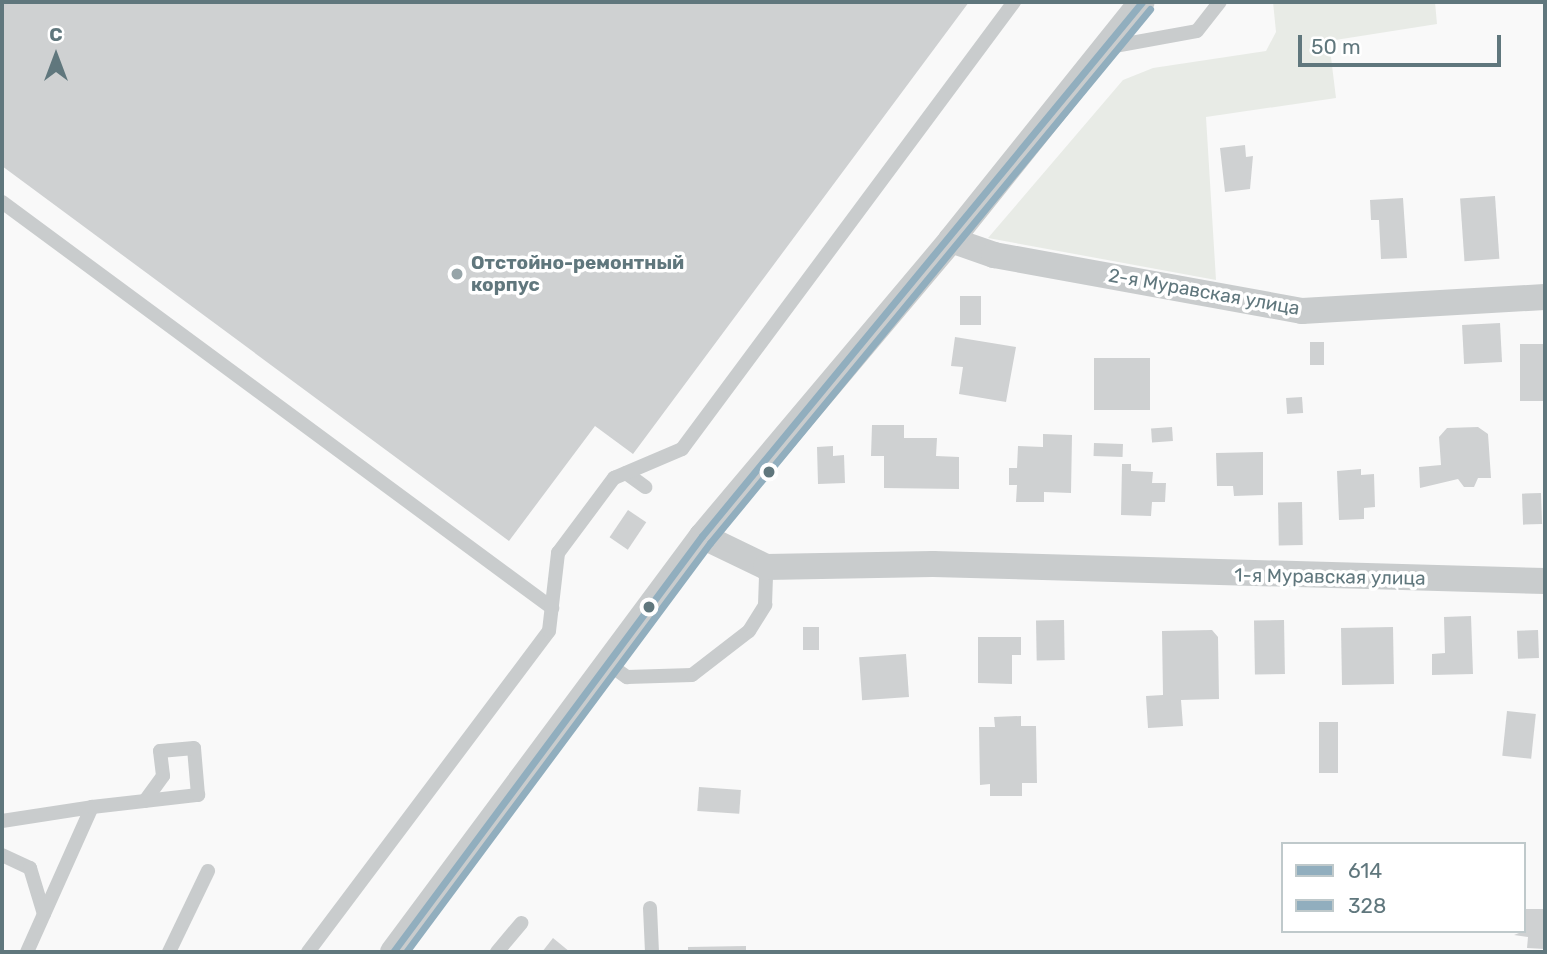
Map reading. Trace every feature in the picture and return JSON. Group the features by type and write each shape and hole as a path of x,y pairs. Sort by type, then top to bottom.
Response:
{"street":[{"path":"393,952 702,536 951,240 1109,47 1142,2"},
{"name":"2-я Муравская улица","path":"951,240 993,255 1302,311 1545,297"},
{"name":"1-я Муравская улица","path":"702,536 766,567 933,564 1545,581"}],"lane":[{"path":"308,952 549,631 558,553 614,478 682,449 1014,2"},
{"path":"1109,47 1197,31 1220,2"},
{"path":"2,202 552,608"},
{"path":"626,473 645,487"},
{"path":"606,662 627,677 692,674 749,631 765,606 766,567"},
{"path":"2,821 198,795 194,748 160,751 163,776 145,801"},
{"path":"27,952 92,807"},
{"path":"2,855 30,868 44,914"},
{"path":"169,952 208,871"},
{"path":"650,908 652,952"},
{"path":"497,952 521,923"}],"shaded area":[{"path":"1273,2 1435,2 1437,24 1329,41 1336,98 1206,117 1216,280 988,238 1123,80 1153,68 1266,51 1276,32"}],"building":[{"name":"Отстойно-ремонтный корпус","path":"2,2 969,2 633,454 595,426 509,541 2,166"},
{"path":"1245,145 1246,157 1253,156 1250,189 1225,192 1220,148"},
{"path":"1495,196 1499,259 1464,261 1460,198"},
{"path":"1403,198 1407,258 1381,259 1379,220 1371,220 1370,200"},
{"path":"960,296 981,296 981,325 960,325"},
{"path":"1500,323 1502,362 1464,364 1462,325"},
{"path":"955,337 1016,347 1006,402 959,394 963,367 951,366"},
{"path":"1310,342 1324,342 1324,365 1310,365"},
{"path":"1520,344 1545,344 1545,401 1520,401"},
{"path":"1094,358 1150,358 1150,410 1094,410"},
{"path":"1302,397 1303,413 1287,414 1286,398"},
{"path":"872,425 904,425 904,438 937,438 936,456 959,457 959,489 884,488 884,456 871,456"},
{"path":"1172,427 1173,441 1152,442 1151,428"},
{"path":"1478,427 1488,434 1491,478 1478,478 1474,487 1464,487 1458,479 1420,488 1419,467 1441,465 1439,437 1447,428"},
{"path":"1043,434 1072,435 1071,493 1044,492 1044,502 1016,502 1017,485 1009,485 1009,468 1017,468 1018,446 1043,447"},
{"path":"1094,443 1123,444 1123,457 1094,456"},
{"path":"833,446 833,456 844,455 845,483 818,484 817,447"},
{"path":"1263,452 1263,495 1234,496 1233,486 1217,486 1216,453"},
{"path":"1122,464 1131,464 1131,471 1153,472 1152,483 1166,483 1165,502 1152,502 1151,516 1121,515"},
{"path":"1361,469 1361,475 1374,474 1375,507 1364,508 1364,519 1339,520 1337,471"},
{"path":"1541,493 1542,524 1523,525 1522,494"},
{"path":"1278,502 1302,502 1303,545 1279,545"},
{"path":"628,510 646,522 628,550 610,537"},
{"path":"1471,616 1473,674 1432,675 1432,654 1445,653 1444,617"},
{"path":"1036,620 1064,620 1065,660 1037,660"},
{"path":"1284,620 1285,674 1255,675 1254,621"},
{"path":"803,627 819,627 819,650 803,650"},
{"path":"1393,627 1394,684 1342,685 1341,628"},
{"path":"1212,630 1218,637 1219,699 1181,700 1183,726 1148,728 1146,696 1163,695 1162,631"},
{"path":"1538,630 1539,658 1518,659 1517,631"},
{"path":"978,637 1021,637 1021,655 1012,655 1012,684 978,683"},
{"path":"906,654 909,697 862,700 859,657"},
{"path":"1507,711 1536,714 1531,759 1502,756"},
{"path":"1021,716 1021,726 1036,726 1037,783 1022,783 1022,796 990,796 990,784 980,785 979,727 995,727 994,717"},
{"path":"1319,722 1338,722 1338,773 1319,773"},
{"path":"699,787 741,790 739,814 697,811"},
{"path":"1526,909 1545,909 1545,949 1527,948 1528,937 1514,935 1526,933"},
{"path":"553,938 570,952 542,952"},
{"path":"746,946 746,952 688,952 688,947"}],"transit line":[{"name":"614","path":"393,952 702,536 1142,2"},
{"name":"328","path":"406,952 710,543 1150,9"}],"place":[{"name":"Отстойно-ремонтный корпус","path":"457,274"}]}
